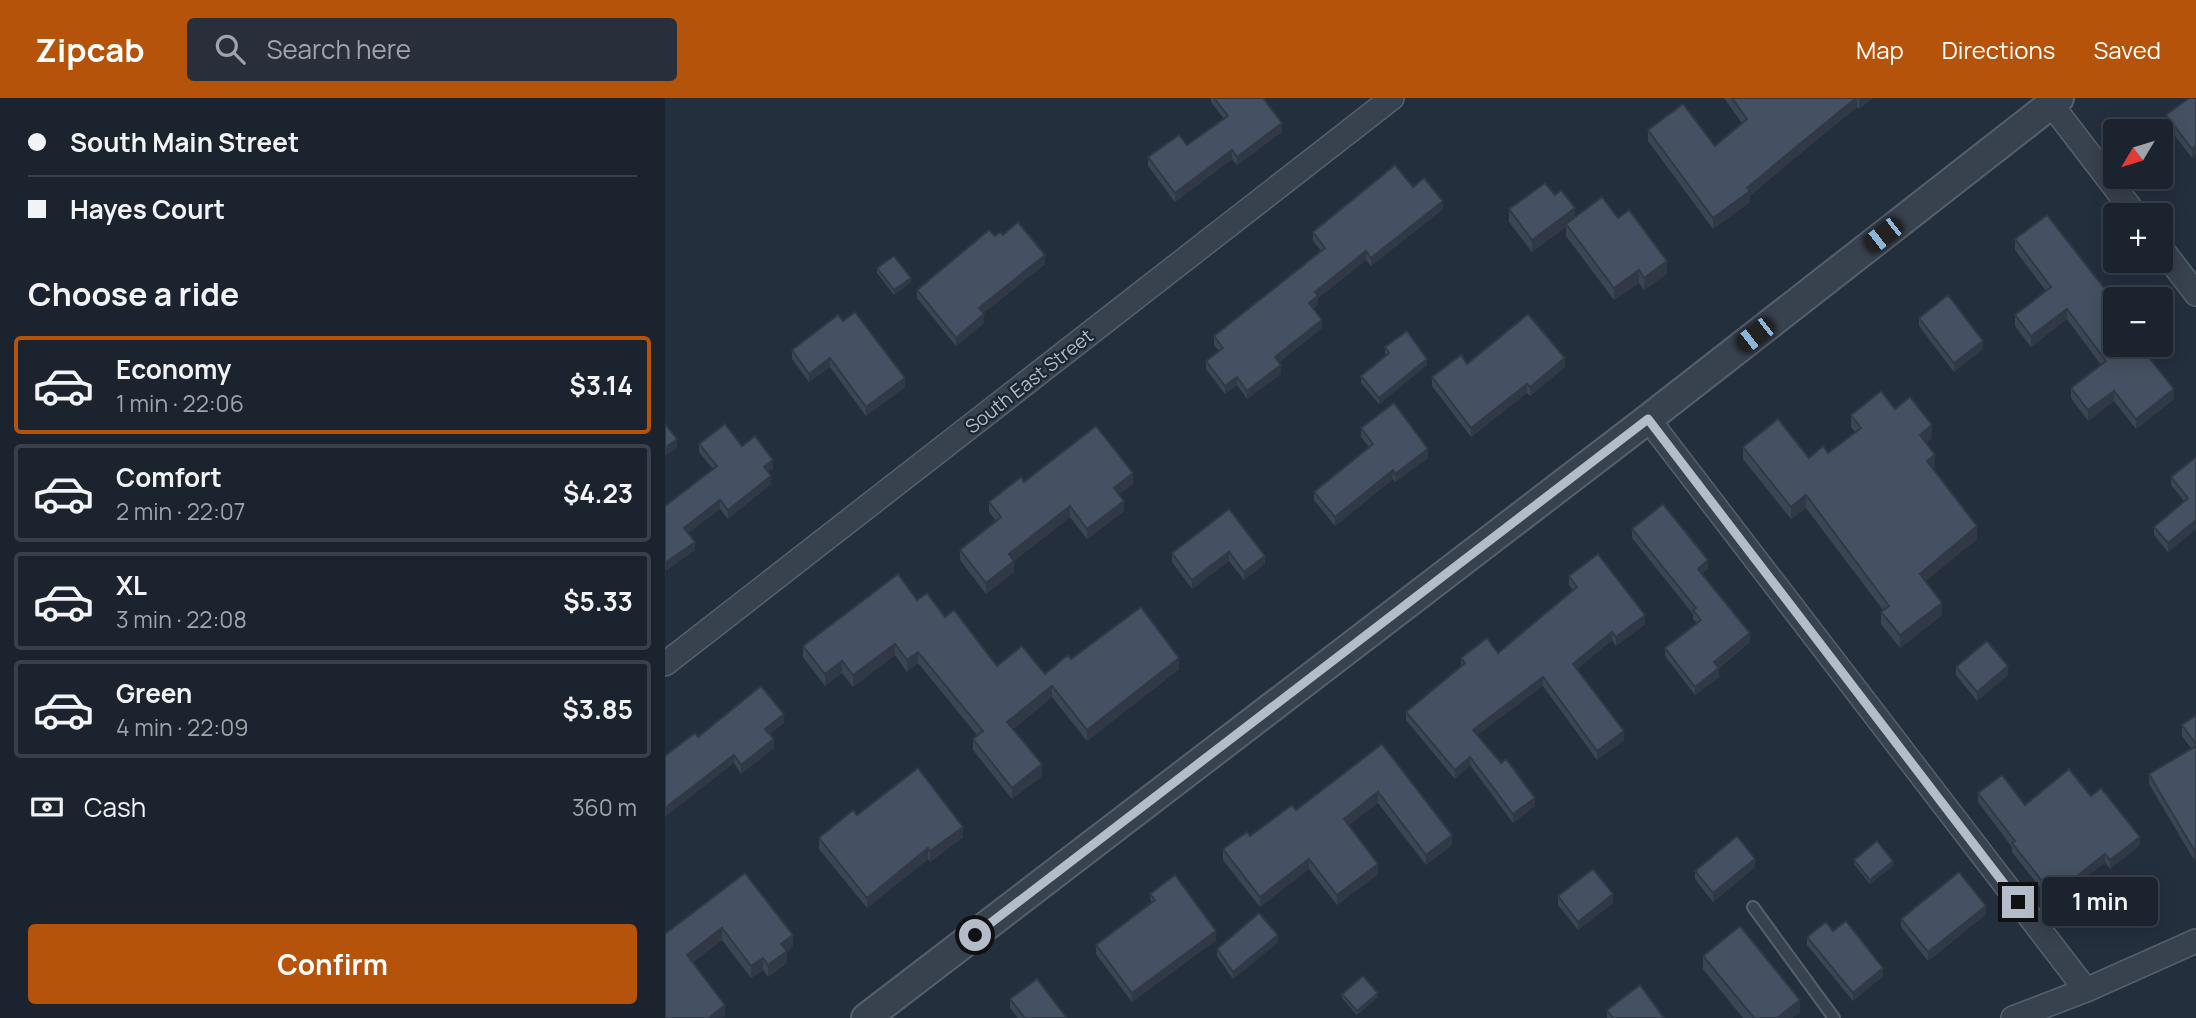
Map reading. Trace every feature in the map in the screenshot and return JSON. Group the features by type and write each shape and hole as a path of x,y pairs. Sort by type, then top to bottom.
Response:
{"street":[{"name":"South East Street","path":"665,664 1365,106 1392,98"},
{"path":"866,1018 1648,419 2055,101 2127,203"},
{"path":"2173,264 2196,294"},
{"path":"1648,419 2086,990"},
{"path":"2013,1018 2086,990 2196,941"}],"lane":[{"path":"1753,908 1834,1018"}],"building":[{"path":"1214,98 1263,98 1282,123 1237,157 1232,150 1175,193 1148,157 1179,135 1187,145 1228,116"},
{"path":"1732,98 1856,98 1747,188 1750,191 1713,218 1648,130 1683,104 1715,146 1747,119"},
{"path":"2189,98 2196,98 2196,146 2192,149 2173,124 2173,119 2166,115"},
{"path":"1395,165 1413,187 1424,178 1443,201 1371,258 1366,251 1315,292 1318,296 1309,303 1322,320 1275,357 1281,365 1247,391 1237,377 1225,386 1206,361 1223,348 1214,336 1325,248 1313,232"},
{"path":"1545,183 1555,195 1561,190 1575,208 1532,240 1509,209"},
{"path":"1602,197 1618,218 1629,210 1667,261 1644,278 1639,270 1614,288 1566,224"},
{"path":"2047,215 2103,287 2103,357 2067,309 2031,336 2015,315 2051,287 2015,239"},
{"path":"1018,222 1045,255 979,308 984,314 956,338 917,290 989,230 995,236 1000,232 1003,235"},
{"path":"894,256 911,278 894,290 877,268"},
{"path":"1948,295 1983,341 1954,363 1919,318"},
{"path":"855,312 905,378 866,407 830,358 809,374 792,350 838,315 843,321"},
{"path":"1528,314 1565,358 1530,387 1527,384 1471,428 1432,377 1461,355 1467,364"},
{"path":"1407,331 1427,359 1379,398 1361,376 1389,353 1385,347"},
{"path":"2103,357 2149,357 2174,389 2136,419 2114,391 2088,410 2071,388 2106,361"},
{"path":"1881,391 1895,409 1910,397 1932,425 1920,435 1935,455 1927,461 1977,526 1920,574 1942,603 1900,635 1881,612 1889,606 1806,495 1791,507 1743,447 1778,419 1809,458 1823,446 1828,453 1861,428 1851,415"},
{"path":"1394,403 1428,449 1395,474 1393,470 1335,517 1314,492 1373,444 1361,428"},
{"path":"665,424 677,439 665,448"},
{"path":"725,424 742,446 755,436 773,460 764,467 771,476 728,510 720,500 684,528 695,542 665,563 665,506 717,466 699,444"},
{"path":"1096,426 1133,473 1114,488 1124,501 1087,529 1070,506 1009,554 1014,561 986,583 960,550 1001,517 989,502 1021,477 1024,482"},
{"path":"2196,457 2196,520 2168,543 2154,527 2188,498 2171,477"},
{"path":"1663,504 1708,560 1698,569 1750,633 1714,662 1719,668 1695,687 1665,648 1701,620 1693,610 1696,608 1632,529"},
{"path":"1229,509 1265,556 1244,572 1229,552 1192,580 1172,553"},
{"path":"1598,554 1645,615 1616,637 1612,632 1573,664 1624,731 1597,751 1543,677 1473,730 1501,763 1506,759 1535,798 1513,814 1470,757 1455,770 1406,712 1465,663 1461,658 1487,638 1498,653 1577,587 1569,576"},
{"path":"898,574 917,600 927,593 945,617 954,610 997,666 1022,646 1045,674 1068,655 1071,659 1141,607 1179,658 1087,730 1052,686 1007,722 1042,764 1012,788 973,739 983,731 918,652 907,660 895,644 853,675 842,661 825,674 803,646"},
{"path":"1987,641 2008,666 1977,692 1956,667"},
{"path":"761,686 784,714 765,729 774,739 741,765 734,755 665,808 665,756 695,733 698,737"},
{"path":"2196,715 2196,744 2182,725"},
{"path":"1382,744 1452,835 1426,855 1378,792 1344,819 1378,864 1337,895 1309,859 1260,897 1223,849 1247,832 1250,836 1292,805 1296,810"},
{"path":"2196,746 2196,849 2194,850 2149,774"},
{"path":"918,768 963,827 930,851 928,848 867,898 819,838 853,810 857,815"},
{"path":"2069,769 2091,796 2101,788 2140,837 2110,860 2105,854 2053,895 2012,843 2015,841 1978,793 2002,775 2025,805"},
{"path":"1737,836 1755,859 1713,893 1695,871"},
{"path":"1877,841 1893,861 1870,880 1854,860"},
{"path":"1593,869 1613,894 1578,922 1558,896"},
{"path":"1959,872 1986,906 1928,952 1901,919"},
{"path":"745,873 793,935 781,944 787,951 768,965 763,958 751,966 722,928 687,955 725,1005 709,1018 665,1018 665,934"},
{"path":"1175,875 1216,931 1132,993 1096,945 1155,900 1150,894"},
{"path":"1259,913 1278,935 1233,972 1217,949"},
{"path":"1846,921 1883,968 1853,993 1807,937 1826,922 1833,931"},
{"path":"1740,926 1800,1000 1777,1018 1754,1018 1703,956"},
{"path":"1363,976 1378,993 1357,1011 1342,994"},
{"path":"1037,979 1067,1018 1025,1018 1010,999"},
{"path":"1640,985 1664,1018 1613,1018 1607,1010"}],"route":[{"path":"975,935 1648,419 2018,902"}]}
